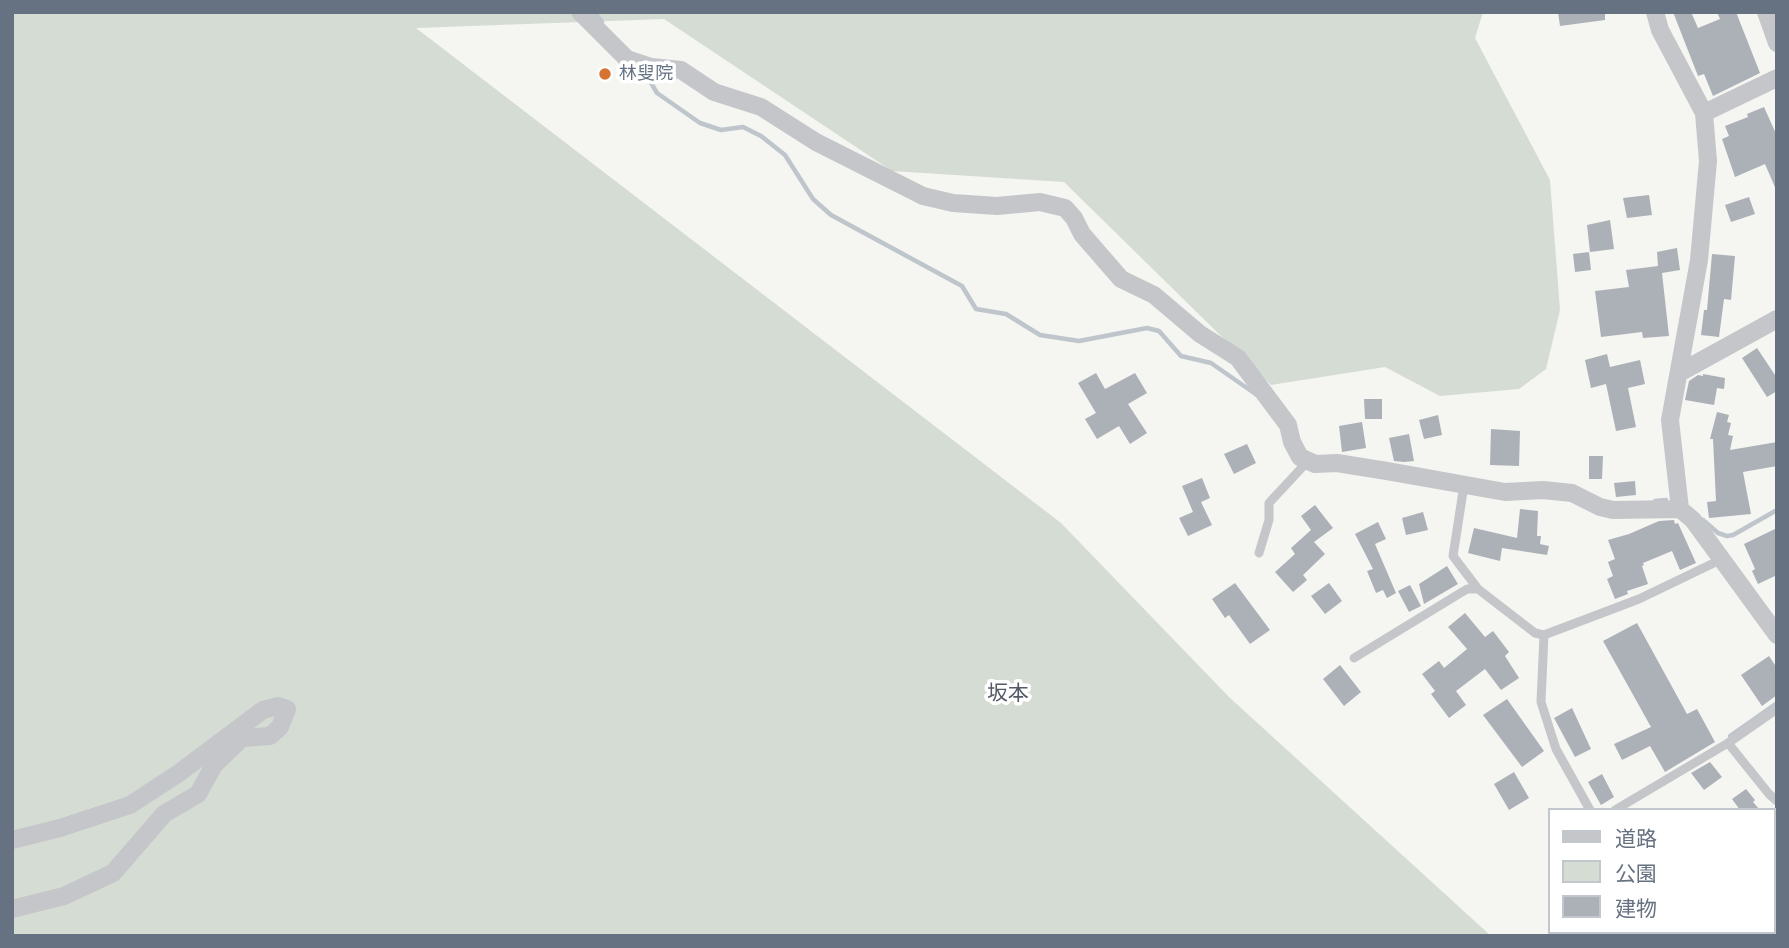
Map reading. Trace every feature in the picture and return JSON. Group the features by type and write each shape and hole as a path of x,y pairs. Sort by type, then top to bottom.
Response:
{"street":[{"path":"580,12 627,59 681,70 714,92 761,107 816,142 923,197 953,204 997,206 1040,202 1065,208 1082,234 1121,279 1154,295 1200,334 1238,358 1288,425 1292,442 1300,457 1308,461 1315,464 1337,463 1506,492 1543,490 1572,493 1600,507 1613,510 1680,509 1693,520 1777,635"},
{"path":"1655,12 1660,30 1704,113 1708,161 1699,260 1670,419 1680,509"},
{"path":"1766,12 1777,43"},
{"path":"1704,113 1777,78"},
{"path":"1679,373 1777,319"},
{"path":"12,840 60,828 130,805 263,710 278,706 287,709 280,727 270,736 242,738 214,765 198,794 164,814 113,873 64,896 12,909"}],"lane":[{"path":"1259,553 1269,520 1269,503 1308,461"},
{"path":"1464,484 1453,556 1478,589 1535,633 1544,635 1639,598 1720,560"},
{"path":"1354,658 1467,589 1478,589"},
{"path":"1544,635 1541,702 1556,749 1589,808"},
{"path":"1618,808 1728,743 1777,709"},
{"path":"1728,743 1777,801"}],"green space":[{"path":"12,12 1483,12 1475,38 1550,180 1560,310 1546,369 1519,389 1440,396 1385,367 1271,385 1064,182 892,171 664,19 416,28 1061,523 1229,697 1491,936 12,936"}],"building":[{"path":"1558,12 1605,12 1605,20 1560,26"},
{"path":"1673,12 1691,12 1698,28 1720,19 1717,12 1736,12 1760,73 1713,96 1704,74 1698,76"},
{"path":"1764,107 1777,136 1777,192 1765,164 1735,177 1722,139 1729,136 1725,126"},
{"path":"1649,195 1652,215 1627,218 1623,198"},
{"path":"1749,197 1755,214 1731,222 1725,205"},
{"path":"1610,220 1614,249 1590,252 1587,225"},
{"path":"1677,248 1680,270 1662,273 1669,336 1643,338 1642,332 1601,337 1595,291 1629,287 1626,270 1658,266 1657,252"},
{"path":"1589,252 1591,270 1575,272 1573,254"},
{"path":"1712,254 1735,256 1731,300 1724,299 1719,337 1701,335 1704,310 1707,310"},
{"path":"1757,348 1777,378 1777,391 1767,397 1742,358"},
{"path":"1607,354 1610,367 1640,360 1645,384 1628,388 1636,427 1616,431 1606,384 1591,388 1585,360"},
{"path":"1096,373 1105,389 1135,373 1147,393 1128,404 1147,433 1130,444 1119,426 1097,439 1085,419 1096,413 1078,383"},
{"path":"1703,374 1725,378 1724,389 1717,388 1714,405 1685,400 1689,381"},
{"path":"1364,399 1382,399 1382,419 1365,419"},
{"path":"1717,412 1729,415 1727,422 1731,423 1728,435 1733,436 1730,450 1777,442 1777,466 1743,472 1751,514 1709,518 1707,502 1716,501 1713,439 1710,439"},
{"path":"1438,415 1442,435 1424,439 1419,420"},
{"path":"1362,422 1366,448 1342,452 1339,426"},
{"path":"1491,429 1520,431 1519,466 1490,465"},
{"path":"1409,434 1414,461 1394,461 1389,438"},
{"path":"1247,444 1256,463 1234,474 1224,454"},
{"path":"1589,456 1603,456 1602,479 1589,479"},
{"path":"1202,478 1210,498 1201,502 1212,525 1188,536 1179,518 1193,512 1182,486"},
{"path":"1635,481 1636,495 1616,497 1614,483"},
{"path":"1315,505 1333,528 1314,542 1325,554 1303,575 1307,580 1293,592 1275,572 1295,554 1291,548 1311,530 1301,516"},
{"path":"1520,509 1538,511 1537,536 1541,536 1540,544 1549,546 1547,555 1502,548 1500,561 1468,553 1474,528 1517,538"},
{"path":"1423,512 1428,530 1406,535 1402,518"},
{"path":"1674,520 1675,524 1678,523 1696,563 1680,570 1672,551 1643,563 1648,584 1627,591 1628,594 1615,599 1607,579 1613,576 1608,562 1615,559 1608,540 1659,521"},
{"path":"1378,522 1386,539 1375,544 1396,593 1387,598 1383,590 1376,593 1367,571 1373,569 1355,534"},
{"path":"1777,528 1777,575 1758,584 1752,571 1755,569 1744,544"},
{"path":"1447,566 1458,584 1424,604 1419,584"},
{"path":"1235,583 1270,630 1250,644 1229,615 1225,618 1212,599"},
{"path":"1329,583 1342,601 1325,614 1311,596"},
{"path":"1410,585 1421,606 1409,612 1398,591"},
{"path":"1465,613 1485,637 1493,631 1509,652 1505,656 1519,678 1501,690 1485,669 1456,691 1466,705 1449,718 1431,694 1435,691 1422,674 1439,661 1444,668 1467,649 1448,627"},
{"path":"1637,623 1687,714 1697,709 1715,742 1665,772 1650,746 1622,760 1614,744 1651,727 1603,641"},
{"path":"1769,656 1777,668 1777,695 1762,706 1741,675"},
{"path":"1340,665 1361,692 1344,706 1323,679"},
{"path":"1507,699 1544,751 1522,767 1483,715"},
{"path":"1572,708 1591,749 1575,757 1554,718"},
{"path":"1710,762 1722,777 1704,790 1691,773"},
{"path":"1514,772 1529,798 1509,810 1494,784"},
{"path":"1602,774 1614,797 1601,805 1588,782"},
{"path":"1746,789 1758,808 1739,808 1732,799"}],"waterway":[{"path":"594,12 602,22"},
{"path":"644,71 657,93 700,123 721,130 743,127 761,136 785,155 813,199 831,215 962,286 976,309 1006,314 1040,335 1079,341 1147,328 1159,331 1181,356 1211,363 1257,395"},
{"path":"1655,501 1666,500"},
{"path":"1703,520 1718,533 1727,536 1777,510"},
{"path":"1730,736 1777,703"}],"place":[{"name":"林叟院","path":"605,74"}],"district":[{"name":"坂本","path":"1008,695"}]}
